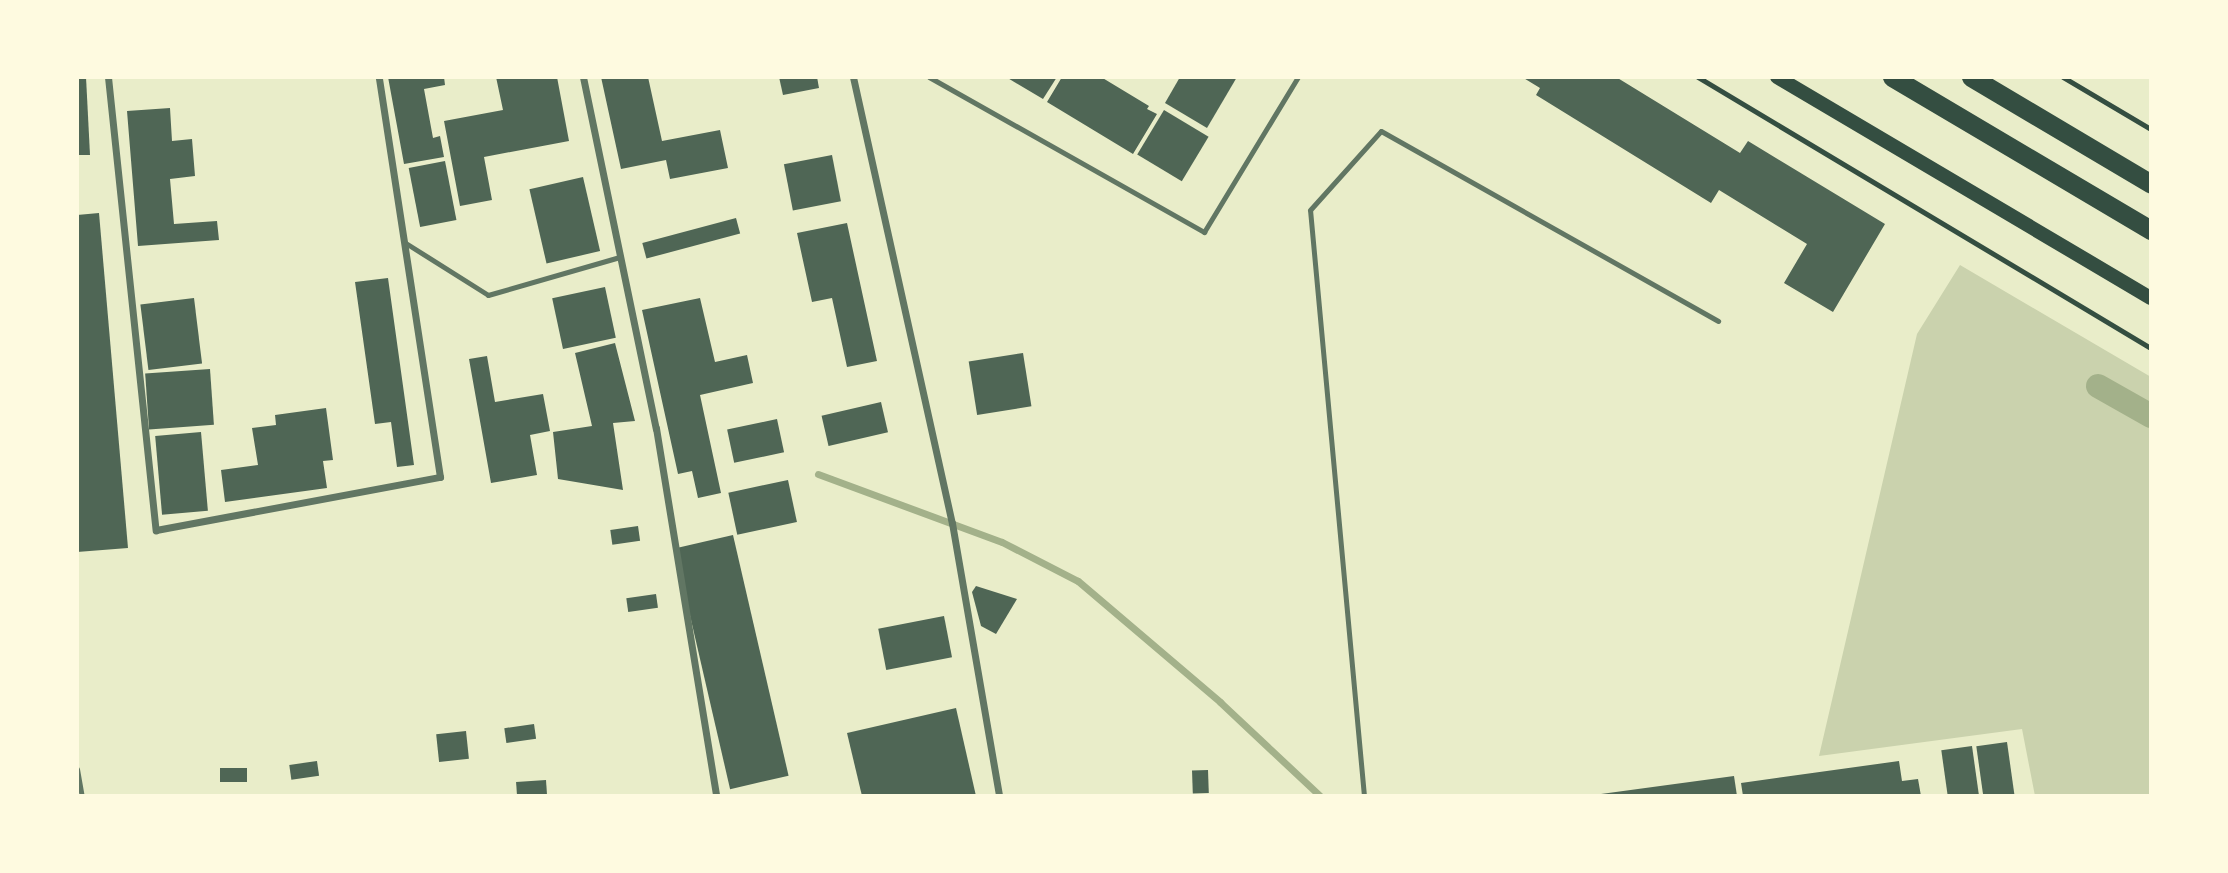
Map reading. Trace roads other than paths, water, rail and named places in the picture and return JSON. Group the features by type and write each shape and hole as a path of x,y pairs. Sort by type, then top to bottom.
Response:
{"highway":[{"path":"1892,77 2151,230"},
{"path":"1971,77 2151,184"}],"main road":[{"path":"1777,77 2151,298"}],"street":[{"path":"108,77 156,530 440,477 379,77"},
{"path":"583,77 656,428 716,796"},
{"path":"853,77 952,523 999,796"}],"lane":[{"path":"929,77 1204,232 1298,77"},
{"path":"1364,796 1310,210 1381,131 1718,321"},
{"path":"404,242 488,295 620,257"},
{"path":"77,769 82,796"}],"waterway":[{"path":"2098,386 2151,416"},
{"path":"818,474 1002,542 1078,581 1220,702 1320,796"}]}
